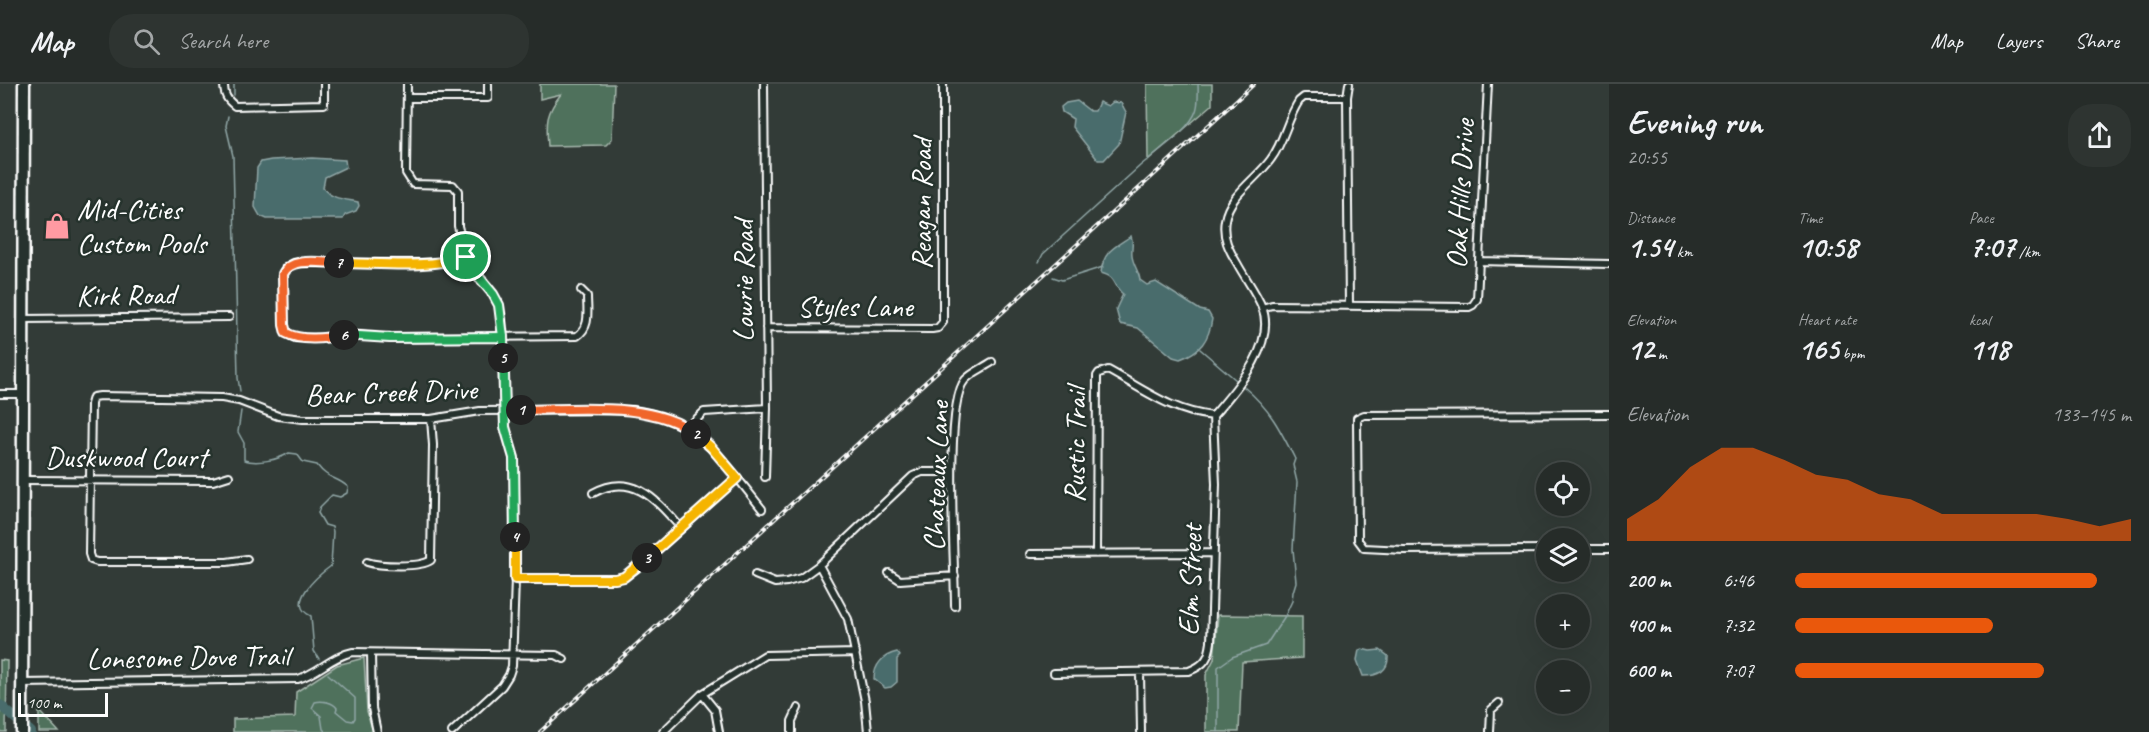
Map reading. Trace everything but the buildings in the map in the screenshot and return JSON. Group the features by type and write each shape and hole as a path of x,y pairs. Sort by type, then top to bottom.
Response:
{"main road":[{"path":"22,732 24,84"}],"street":[{"path":"224,84 224,92 235,106 324,104 324,84"},
{"path":"407,84 406,173 413,184 453,185 458,191 458,226 466,257 499,305 503,337 505,427 514,458 515,579 512,666 502,686 452,732"},
{"path":"407,98 488,98 488,84"},
{"name":"Lowrie Road","path":"764,84 767,408 765,477"},
{"name":"Reagan Road","path":"942,324 944,316 944,84"},
{"path":"1262,308 1272,305 1348,306 1347,97 1349,84"},
{"name":"Oak Hills Drive","path":"1348,306 1469,307 1477,299 1488,84"},
{"path":"1213,416 1257,357 1264,328 1262,308 1227,247 1224,228 1228,209 1272,158 1299,101 1304,97 1347,97"},
{"path":"466,257 429,263 294,263 286,268 283,274 286,333 295,338 324,338 345,334 390,338 577,336 584,331 587,324 587,296 581,290"},
{"path":"1479,261 1609,264"},
{"name":"Kirk Road","path":"23,319 229,317"},
{"name":"Styles Lane","path":"766,328 932,329 942,324"},
{"name":"Chateaux Lane","path":"955,606 952,471 957,395 964,381 992,362"},
{"name":"Rustic Trail","path":"1096,554 1096,380 1099,373 1108,370 1149,395 1180,409 1213,416"},
{"path":"0,394 23,394"},
{"name":"Bear Creek Drive","path":"90,480 91,404 93,398 100,396 208,396 239,402 288,418 431,419 468,412 633,410 656,415 687,428 711,447 762,509"},
{"path":"687,428 704,412 767,408"},
{"path":"1536,549 1364,548 1359,544 1356,421 1359,416 1609,414"},
{"name":"Elm Street","path":"1054,673 1189,671 1201,666 1208,658 1211,642 1216,484 1213,416"},
{"path":"367,562 420,565 428,563 432,556 433,445 431,419"},
{"path":"755,574 768,581 787,582 801,578 819,565 913,476 922,472 952,471"},
{"name":"Duskwood Court","path":"23,480 213,481 229,476"},
{"path":"515,579 624,577 737,478"},
{"path":"90,480 91,560 97,562 227,562 247,559"},
{"path":"593,493 611,485 636,489 653,499 681,528"},
{"path":"1590,549 1609,549"},
{"path":"1030,554 1212,554"},
{"path":"819,565 848,619 865,701 868,732"},
{"path":"889,573 900,580 955,576"},
{"name":"Lonesome Dove Trail","path":"22,683 298,680 309,676 341,655 353,652 556,655 564,659"},
{"path":"371,653 372,708 377,732"},
{"path":"663,732 702,694 765,655 856,653"},
{"path":"1140,672 1141,732"},
{"path":"702,694 715,710 719,732"},
{"path":"1490,732 1491,710 1499,703"},
{"path":"792,732 792,721 798,708"}],"green space":[{"path":"540,84 614,84 612,139 606,145 548,146 548,118 561,94 540,99"},
{"path":"1147,84 1212,84 1212,105 1148,160"},
{"path":"1218,615 1302,616 1302,658 1242,662 1239,732 1206,732 1206,675 1214,659"},
{"path":"364,658 367,711 373,732 233,732 233,719 295,717 296,692 337,665"},
{"path":"0,660 7,661 6,732 0,732"},
{"path":"39,710 59,732 39,732"}],"water":[{"path":"1077,101 1090,111 1095,111 1099,102 1108,106 1113,102 1121,103 1126,112 1119,144 1104,160 1098,160 1072,127 1073,119 1062,112 1061,107 1066,103"},
{"path":"312,158 345,160 346,167 325,177 323,188 334,196 358,202 359,206 356,211 345,215 343,219 267,219 260,216 255,207 257,168 261,162"},
{"path":"1131,236 1133,259 1140,280 1147,285 1156,282 1200,310 1208,312 1212,319 1206,339 1198,349 1187,356 1180,359 1173,357 1138,328 1120,324 1116,309 1123,294 1110,277 1101,273 1107,255"},
{"path":"1359,650 1380,650 1388,656 1387,665 1382,672 1363,676 1357,660"},
{"path":"897,652 900,656 897,659 897,682 885,688 874,679 876,669 884,658"}],"waterway":[{"path":"234,84 234,95"},
{"path":"1181,132 1191,121 1196,110 1198,84"},
{"path":"228,116 226,126 233,156 240,391"},
{"path":"1039,262 1043,254 1141,165 1176,137"},
{"path":"1053,277 1062,280 1103,267"},
{"path":"1200,349 1236,380"},
{"path":"1218,732 1218,667 1232,657 1266,645 1285,616 1292,601 1296,582 1293,549 1297,482 1293,465 1295,459 1274,420 1261,403 1244,387"},
{"path":"241,411 238,432 244,443 244,460 267,461 289,453 297,454 303,462 317,465 325,473 348,487 347,493 340,497 332,495 320,507 318,513 325,525 332,527 333,532 331,566 318,576 302,598 301,605 304,611 311,616 314,651 319,659"},
{"path":"326,732 323,729 321,716 312,708 315,702 324,701 333,704 337,708 336,711 347,720 353,721 355,718 355,698 328,674"},
{"path":"0,705 31,732"}],"railway":[{"path":"540,732 1254,84"}],"place":[{"name":"Mid-Cities Custom Pools","path":"57,226"}],"route":[{"path":"466,257 429,263 294,263 286,268 283,274 286,333 295,338 324,338 345,334 390,338 503,337 505,427 514,458 515,579 615,579 624,577 737,478 707,443 687,428 646,412 633,410 505,411 503,337 499,305 466,257"}]}
